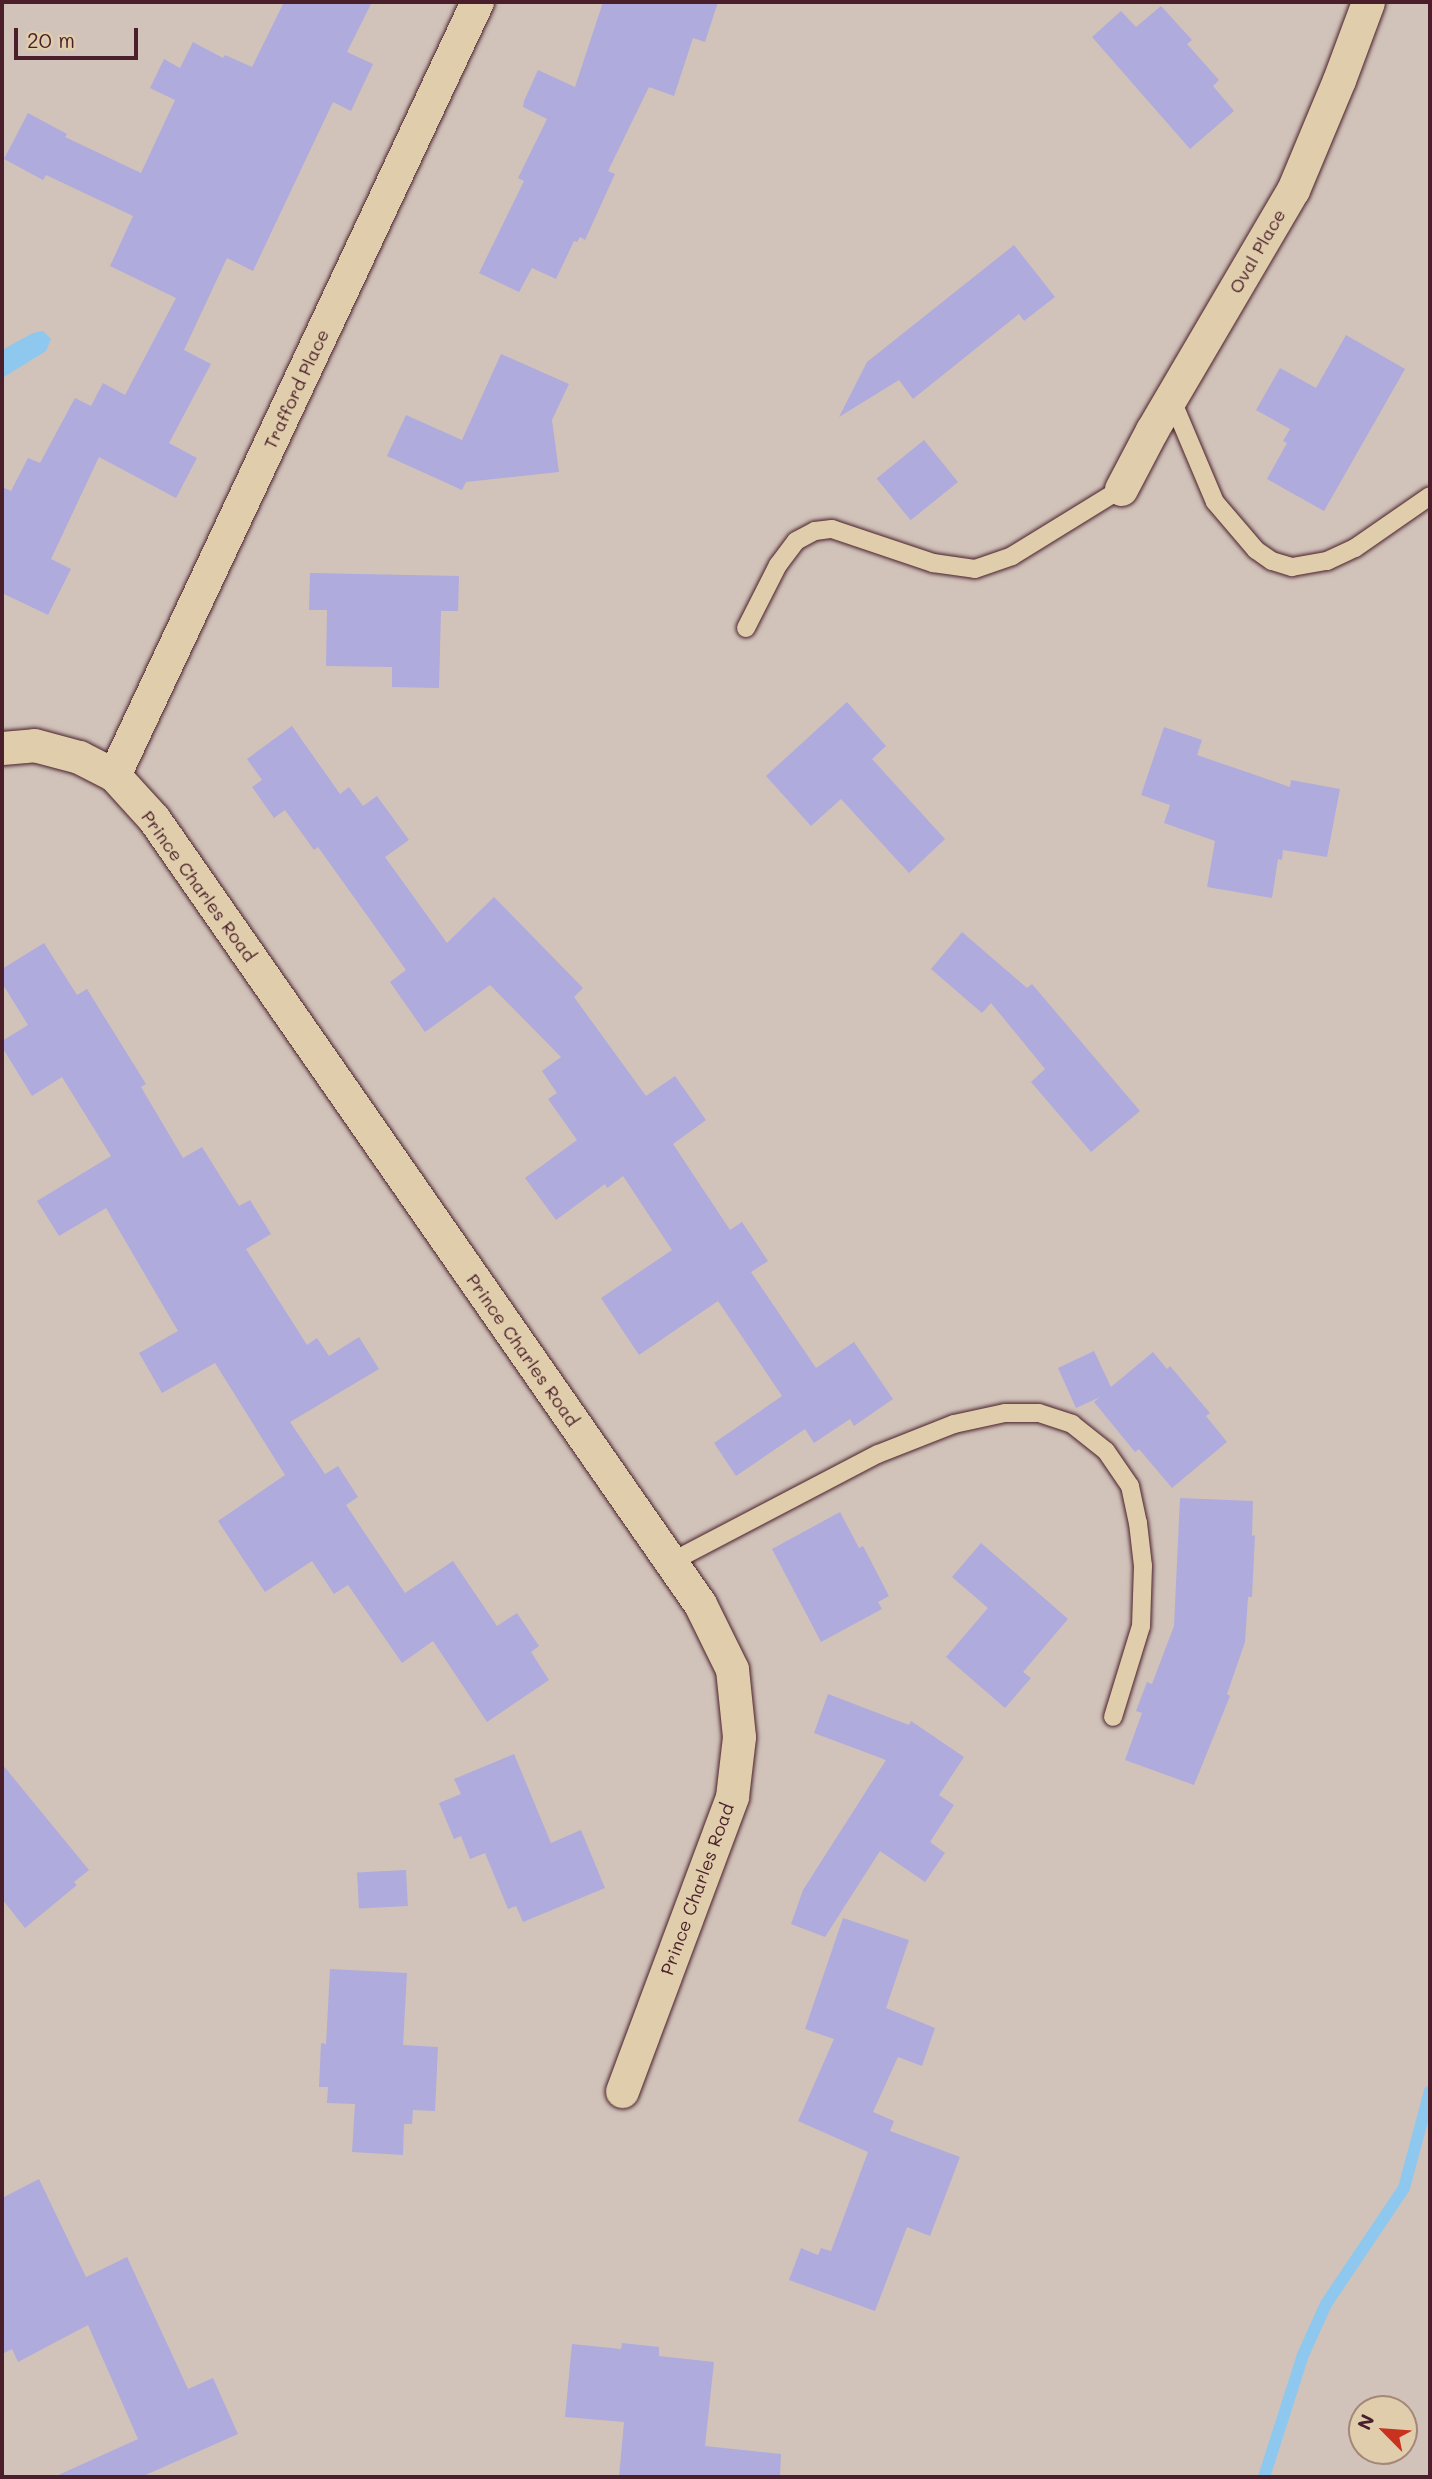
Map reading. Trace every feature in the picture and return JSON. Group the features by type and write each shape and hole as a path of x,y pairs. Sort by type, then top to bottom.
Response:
{"street":[{"name":"Trafford Place","path":"114,775 477,2"},
{"name":"Oval Place","path":"1121,489 1293,190 1368,2"},
{"name":"Prince Charles Road","path":"2,748 34,745 79,757 114,775 154,819 700,1604 732,1669 739,1737 732,1797 622,2091"}],"lane":[{"path":"1171,398 1204,470 1214,502 1256,550 1272,561 1292,567 1327,561 1355,548 1430,496"},
{"path":"746,628 778,565 796,541 815,531 832,529 933,563 975,569 1012,556 1121,489"},
{"path":"671,1562 878,1454 954,1424 1005,1413 1039,1413 1072,1424 1099,1444 1130,1486 1138,1523 1143,1566 1141,1626 1113,1717"}],"water":[{"path":"43,331 51,339 46,351 4,377 2,350 33,333"}],"building":[{"path":"284,2 372,2 347,52 373,64 351,111 333,102 253,271 227,258 184,350 211,364 169,443 197,458 176,498 99,457 51,559 71,569 48,615 2,593 2,487 11,491 28,458 40,463 75,398 91,406 103,383 125,395 176,298 110,266 133,216 46,175 43,180 4,159 28,113 67,134 65,137 141,173 175,100 150,88 164,59 180,68 193,42 223,58 225,55 252,67"},
{"path":"603,2 718,2 705,42 693,38 674,96 649,87 608,171 615,174 585,240 580,237 577,242 574,241 556,279 532,268 519,292 479,273 524,181 518,178 547,119 523,107 524,101 538,70 575,87"},
{"path":"1161,6 1192,40 1187,44 1219,80 1213,86 1234,111 1190,149 1092,37 1121,11 1136,27"},
{"path":"1014,245 1055,297 1024,321 1019,314 913,399 899,380 839,417 867,362"},
{"path":"1346,335 1405,369 1324,511 1267,479 1287,443 1283,441 1290,429 1256,410 1280,368 1316,388"},
{"path":"501,354 569,384 552,420 559,472 466,482 462,490 387,456 406,415 462,440"},
{"path":"924,440 958,482 911,520 877,478"},
{"path":"310,573 459,576 458,611 441,611 439,688 392,687 392,667 326,666 327,610 309,610"},
{"path":"847,702 886,746 872,759 945,839 909,873 841,799 811,826 766,776"},
{"path":"292,726 340,794 349,787 363,806 377,796 409,840 385,857 447,943 494,897 583,988 574,997 646,1096 675,1076 706,1120 673,1144 730,1230 742,1222 768,1261 751,1272 816,1368 854,1342 893,1399 854,1426 850,1419 814,1443 805,1429 736,1476 714,1443 782,1396 718,1301 639,1355 601,1298 672,1250 623,1176 607,1188 605,1184 556,1220 525,1178 577,1140 548,1099 557,1093 542,1071 561,1057 490,985 425,1032 390,982 406,970 318,847 314,850 285,810 274,818 252,787 262,780 247,759"},
{"path":"1164,727 1202,740 1197,755 1290,787 1291,780 1340,789 1327,857 1283,850 1282,860 1278,859 1272,898 1207,887 1215,841 1164,823 1170,805 1141,795"},
{"path":"962,932 1027,988 1032,984 1140,1111 1091,1152 1031,1082 1045,1069 991,1003 982,1013 931,969"},
{"path":"44,943 77,995 87,989 146,1084 141,1087 183,1158 202,1147 239,1206 250,1200 271,1234 246,1249 307,1345 317,1338 329,1356 359,1337 379,1369 290,1422 325,1474 338,1466 358,1497 346,1505 405,1593 453,1561 497,1626 517,1613 539,1646 531,1652 549,1680 487,1722 433,1641 402,1663 348,1585 334,1594 312,1561 265,1592 218,1521 285,1475 215,1363 162,1393 139,1353 178,1331 106,1208 59,1236 37,1201 111,1156 62,1077 32,1096 2,1047 2,1041 28,1025 2,983 2,969"},
{"path":"1094,1351 1111,1387 1153,1352 1167,1369 1170,1366 1210,1413 1206,1416 1227,1442 1172,1488 1139,1449 1135,1452 1094,1402 1100,1397 1076,1408 1058,1368"},
{"path":"1180,1498 1253,1501 1252,1536 1255,1535 1252,1597 1248,1597 1245,1642 1227,1694 1230,1696 1194,1785 1125,1760 1142,1713 1136,1711 1147,1682 1152,1684 1174,1626"},
{"path":"840,1512 859,1548 863,1546 889,1596 878,1602 882,1609 821,1642 772,1549"},
{"path":"981,1543 1068,1619 1023,1672 1031,1678 1005,1708 946,1657 988,1608 952,1577"},
{"path":"828,1694 909,1725 911,1721 964,1757 939,1795 954,1805 930,1842 945,1853 925,1882 880,1851 825,1937 791,1924 803,1890 886,1760 814,1733"},
{"path":"514,1754 551,1843 581,1830 605,1888 523,1922 516,1906 508,1909 485,1853 470,1859 461,1836 454,1839 439,1803 461,1794 454,1779"},
{"path":"2,1764 89,1870 74,1882 77,1885 25,1928 2,1899"},
{"path":"406,1870 408,1906 359,1909 357,1873"},
{"path":"843,1918 909,1940 886,2008 935,2028 922,2066 898,2057 873,2112 894,2121 890,2131 960,2157 930,2236 907,2227 875,2311 789,2280 801,2248 818,2255 821,2248 831,2251 868,2152 798,2121 834,2039 805,2029"},
{"path":"330,1969 407,1973 403,2045 438,2047 435,2111 413,2110 412,2124 404,2124 403,2155 352,2152 355,2104 327,2103 328,2087 319,2087 321,2043 326,2044"},
{"path":"39,2179 86,2277 127,2257 188,2389 213,2378 238,2434 141,2477 54,2477 138,2439 88,2325 18,2362 12,2349 2,2354 2,2198"},
{"path":"622,2343 659,2347 659,2356 714,2362 705,2446 781,2454 780,2477 619,2477 624,2422 565,2417 572,2344 621,2349"}],"waterway":[{"path":"1264,2477 1303,2355 1326,2304 1404,2188 1430,2091"}]}
